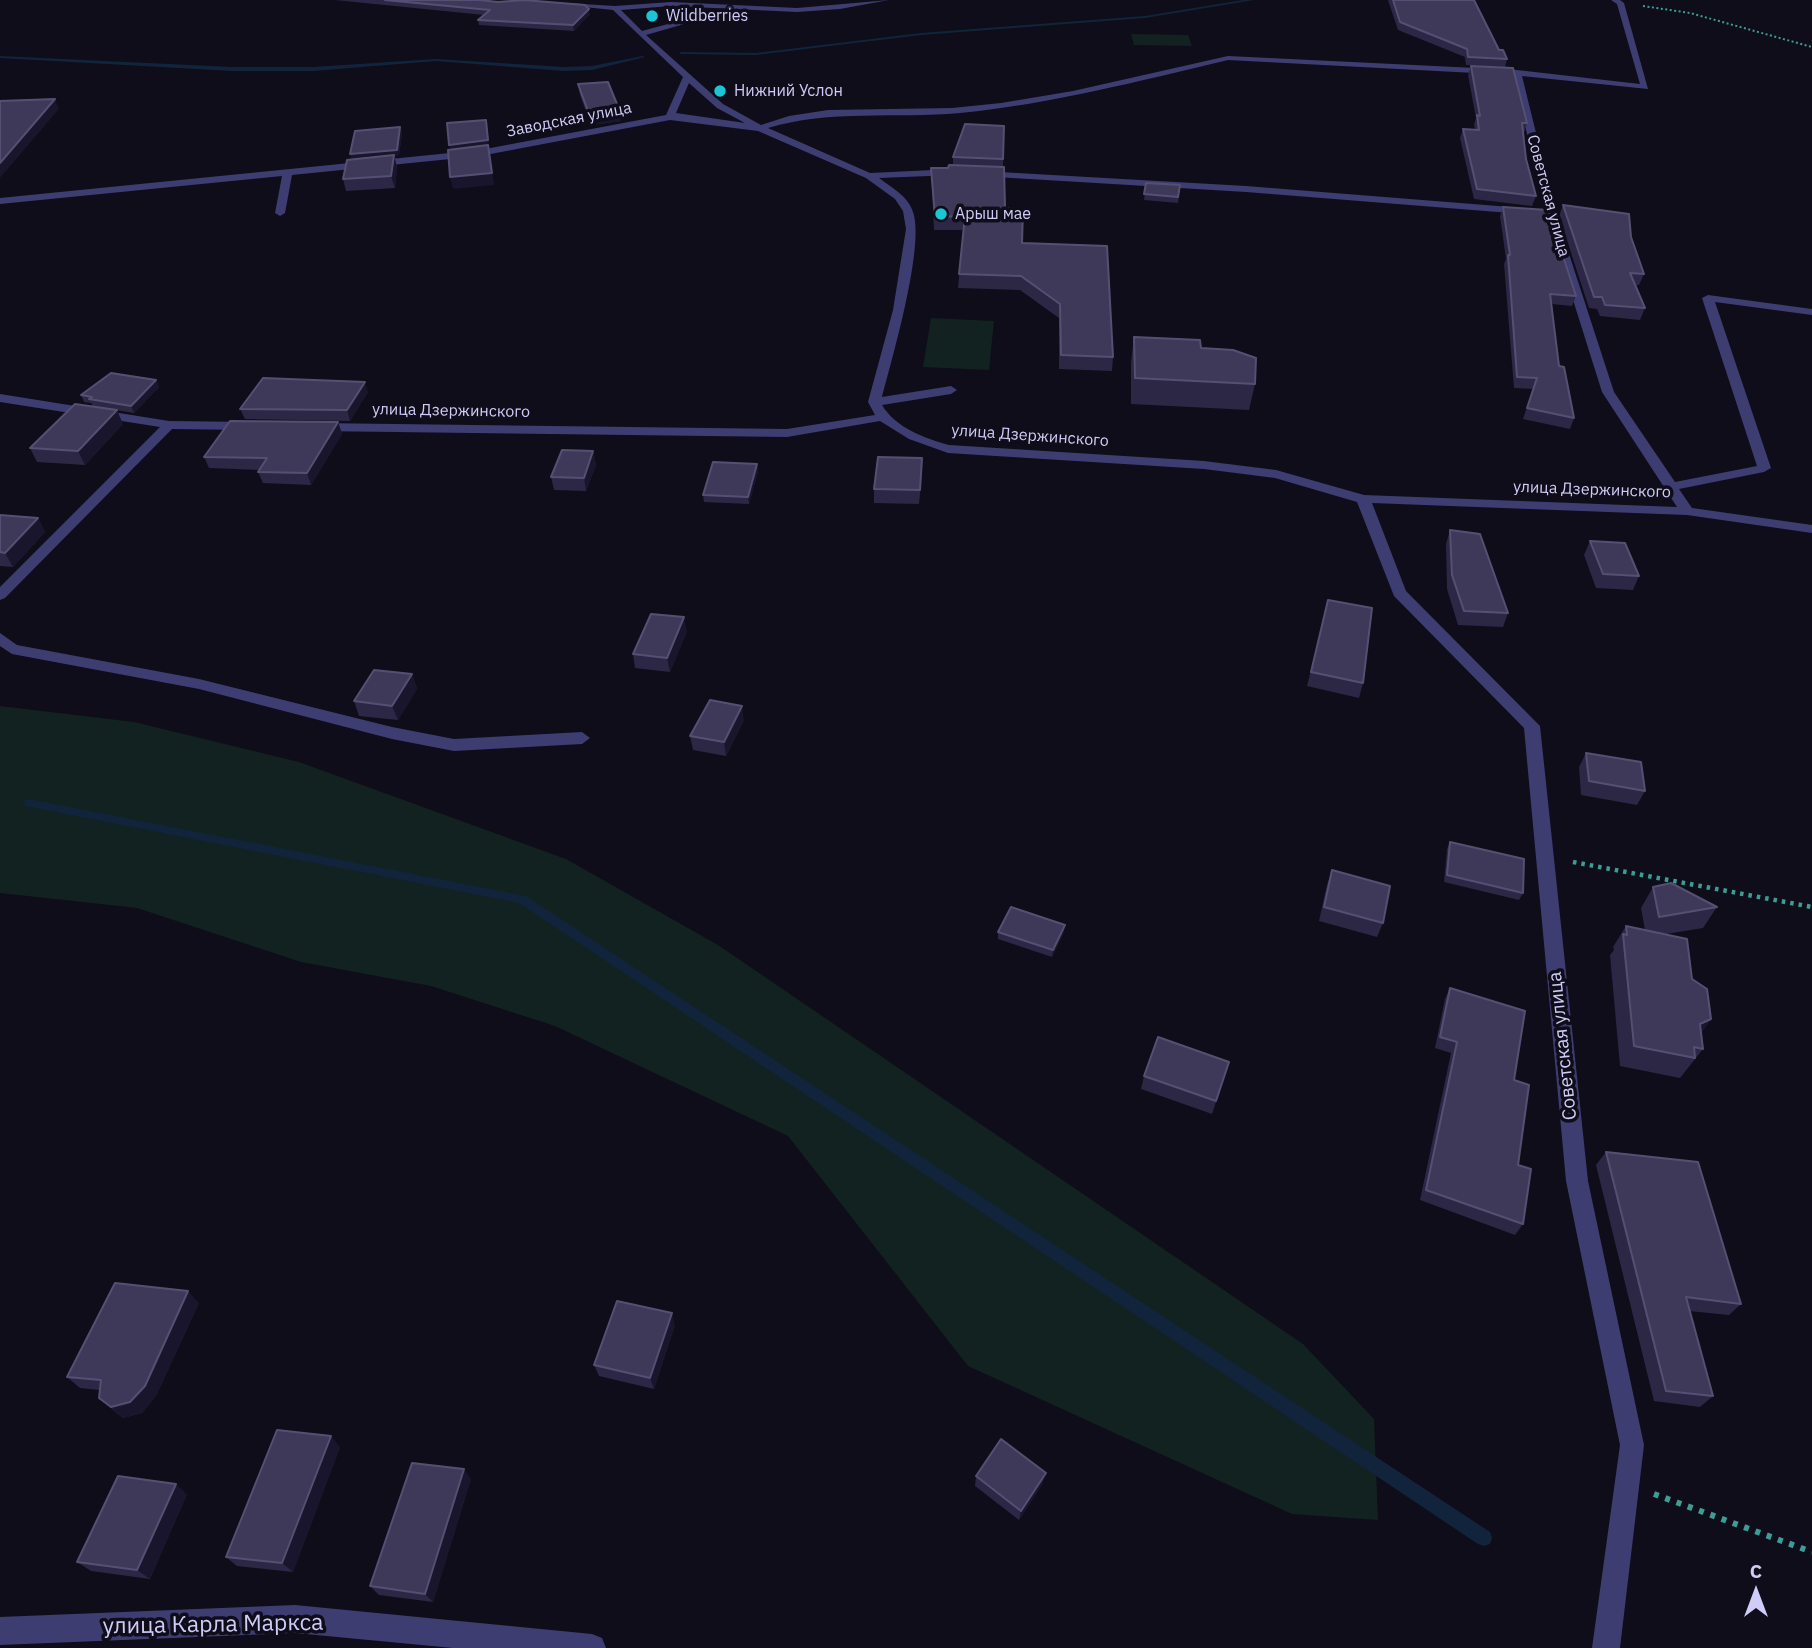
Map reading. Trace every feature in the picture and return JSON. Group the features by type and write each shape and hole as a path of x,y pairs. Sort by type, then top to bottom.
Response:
{"street":[{"path":"515,0 615,8 671,4 730,9 840,7 886,0"},
{"path":"615,8 720,106 760,128 789,119 828,113 952,111 1001,106 1073,94 1228,58 1517,73 1645,87 1618,2"},
{"path":"640,34 689,18 730,9"},
{"name":"Советская улица","path":"1517,73 1551,214 1608,392 1687,511"},
{"path":"670,117 687,78"},
{"path":"670,117 720,106"},
{"name":"Заводская улица","path":"0,201 480,153 670,117 760,128 869,176 899,197 908,211 911,229 899,310 874,402"},
{"path":"280,213 287,173"},
{"path":"869,176 962,173"},
{"path":"975,173 1219,187 1551,214"},
{"path":"1671,486 1764,468 1708,298 1812,312"},
{"path":"883,417 874,402 951,390"},
{"path":"0,398 169,425 265,426"},
{"name":"улица Дзержинского","path":"306,427 787,433 883,417 898,430 917,440 948,449 1204,465 1276,474 1363,499 1687,511 1812,529"},
{"path":"0,595 169,425"},
{"name":"Советская улица","path":"1363,499 1399,593 1532,726 1577,1181 1632,1445 1606,1648"},
{"path":"0,638 12,649 199,684 393,733 454,745 582,738"},
{"name":"улица Карла Маркса","path":"0,1631 295,1619 592,1648"}],"path":[{"path":"1618,2 1690,13 1812,47"},
{"path":"1545,857 1812,907"},
{"path":"1627,1485 1812,1552"}],"shaded area":[{"path":"1131,34 1188,35 1192,46 1134,45"},
{"path":"931,318 994,321 989,370 923,367"},
{"path":"0,706 134,722 299,762 566,859 718,945 1303,1344 1374,1419 1378,1520 1292,1514 968,1366 788,1136 555,1026 431,986 301,962 137,908 0,893"}],"building":[{"path":"385,0 524,0 585,5 589,9 573,25 478,20 490,10"},
{"path":"1393,0 1474,0 1499,50 1503,50 1507,59 1468,57 1467,49 1400,22"},
{"path":"1471,66 1513,68 1527,123 1522,123 1526,159 1536,196 1477,189 1463,129 1479,130 1477,115 1480,116"},
{"path":"608,82 619,109 589,114 578,84"},
{"path":"55,99 0,163 0,101"},
{"path":"486,120 488,140 449,145 447,123"},
{"path":"965,124 1004,126 1003,159 953,157"},
{"path":"400,127 397,150 350,154 355,131"},
{"path":"488,145 492,173 450,177 448,150"},
{"path":"394,155 391,176 343,179 347,160"},
{"path":"949,165 1004,167 1005,208 1023,209 1022,243 1107,246 1113,357 1061,355 1060,304 1021,276 959,274 965,216 935,217 931,168 948,168"},
{"path":"1146,183 1180,185 1178,197 1144,194"},
{"path":"1563,205 1629,214 1631,237 1644,274 1630,273 1645,308 1605,305 1602,297 1594,297"},
{"path":"1503,207 1548,210 1576,296 1550,294 1559,366 1564,367 1574,418 1527,408 1537,378 1517,377 1510,255"},
{"path":"1134,337 1200,340 1201,348 1233,350 1256,358 1255,384 1135,378"},
{"path":"111,373 156,380 131,406 89,399 92,397 81,395"},
{"path":"263,378 365,382 347,410 240,409"},
{"path":"75,404 117,410 78,451 30,448"},
{"path":"230,421 338,422 307,473 258,472 267,458 204,457"},
{"path":"562,450 593,451 584,478 551,477"},
{"path":"878,457 922,458 920,490 874,489"},
{"path":"713,462 757,464 748,497 703,495"},
{"path":"0,515 38,518 5,553 0,552"},
{"path":"1450,530 1480,534 1508,613 1464,611 1452,575"},
{"path":"1590,541 1625,543 1639,576 1603,574"},
{"path":"1328,600 1372,608 1363,683 1311,672"},
{"path":"651,614 684,617 667,658 633,654"},
{"path":"374,670 412,674 392,706 354,701"},
{"path":"710,700 742,706 724,742 690,736"},
{"path":"1586,753 1641,762 1645,791 1589,781"},
{"path":"1450,842 1524,859 1523,893 1447,875"},
{"path":"1332,870 1390,886 1383,923 1324,907"},
{"path":"1671,883 1717,907 1659,917 1653,887"},
{"path":"1011,907 1065,925 1053,950 998,932"},
{"path":"1626,926 1687,939 1692,979 1707,989 1711,1019 1700,1024 1703,1049 1694,1047 1695,1058 1634,1046 1623,934 1627,935"},
{"path":"1450,988 1525,1011 1514,1080 1529,1085 1518,1165 1531,1169 1523,1224 1426,1190 1457,1042 1440,1037"},
{"path":"1158,1037 1229,1062 1216,1101 1144,1076"},
{"path":"1606,1152 1698,1162 1741,1304 1686,1297 1713,1396 1666,1391"},
{"path":"115,1283 188,1291 145,1386 130,1402 111,1407 99,1398 101,1380 67,1377"},
{"path":"617,1301 672,1313 650,1378 594,1365"},
{"path":"277,1430 331,1436 282,1563 226,1557"},
{"path":"1001,1439 1046,1473 1021,1511 976,1476"},
{"path":"412,1463 464,1469 425,1594 370,1586"},
{"path":"118,1476 176,1484 137,1570 77,1562"}],"waterway":[{"path":"681,53 756,54 921,34 1145,17 1252,0"},
{"path":"0,57 232,69 313,69 436,60 564,69 592,68 643,57"},
{"path":"29,803 522,899 1484,1538"}],"place":[{"name":"Wildberries","path":"652,16"},
{"name":"Нижний Услон","path":"720,91"},
{"name":"Арыш мае","path":"941,214"}]}
